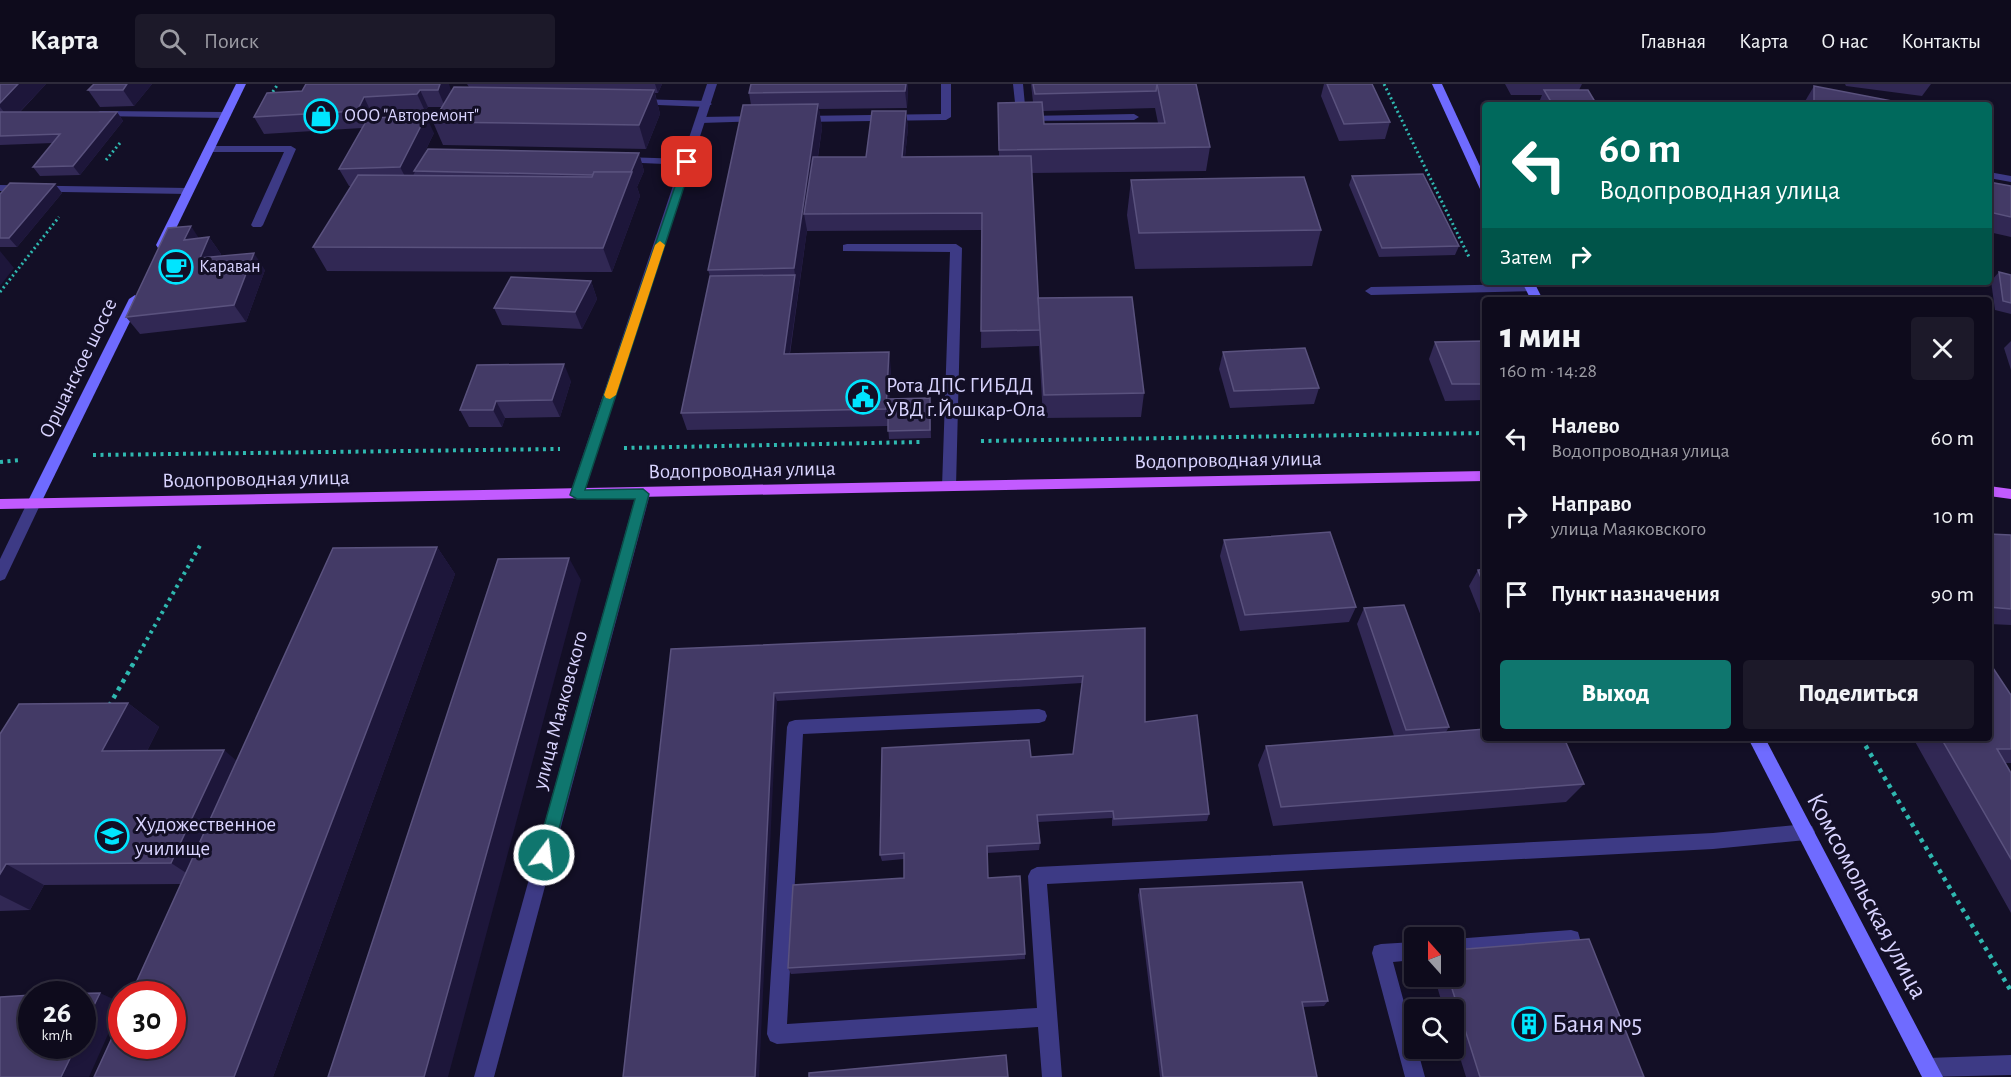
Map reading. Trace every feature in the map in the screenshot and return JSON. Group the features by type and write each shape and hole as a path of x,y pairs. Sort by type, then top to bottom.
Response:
{"main road":[{"name":"Водопроводная улица","path":"0,504 643,494 1482,476"},
{"path":"1992,491 2011,494"}],"street":[{"path":"158,254 242,84"},
{"path":"577,495 712,84"},
{"path":"785,119 946,117 946,84"},
{"path":"1018,84 1021,119 1134,117"},
{"path":"1437,84 1482,182"},
{"path":"627,102 707,104"},
{"path":"85,114 226,115"},
{"path":"701,120 773,119"},
{"path":"209,149 291,149 257,225"},
{"path":"607,160 687,162"},
{"path":"1992,176 2011,179"},
{"path":"0,188 189,191"},
{"path":"846,248 956,248 949,487"},
{"name":"Оршанское шоссе","path":"0,574 142,285"},
{"path":"1371,291 1532,290"},
{"name":"улица Маяковского","path":"484,1077 643,494"},
{"path":"1039,716 795,727 777,1034 1047,1017"},
{"name":"Комсомольская улица","path":"1758,741 1931,1072"},
{"path":"1052,1077 1037,876 1713,841 1806,832"},
{"path":"1464,947 1571,939"},
{"path":"1404,952 1381,953 1415,1077"},
{"path":"1931,1072 2011,1065"}],"path":[{"path":"1384,84 1482,283"},
{"path":"1483,285 1485,289"},
{"path":"0,462 57,457 1482,433"},
{"path":"107,709 202,542"},
{"path":"1863,741 2011,991"}],"building":[{"path":"0,84 18,84 0,103"},
{"path":"94,84 127,84 123,90 88,90"},
{"path":"306,84 440,84 438,90 420,90 417,94 364,97 357,111 254,117 267,93 302,91"},
{"path":"751,84 906,84 905,91 749,93"},
{"path":"1033,84 1157,84 1156,91 1035,94"},
{"path":"1157,84 1196,84 1210,147 999,150 998,103 1042,102 1044,124 1165,123"},
{"path":"1327,84 1372,84 1390,122 1344,124"},
{"path":"1814,86 1898,102 1814,102"},
{"path":"454,87 654,90 639,125 433,122"},
{"path":"1544,90 1588,90 1595,102 1551,102"},
{"path":"818,104 794,268 708,270 743,105"},
{"path":"872,111 906,111 902,157 1031,156 1040,330 981,331 982,213 804,214 813,157 866,157"},
{"path":"0,112 117,112 73,166 33,167 60,134 0,136"},
{"path":"426,116 400,167 339,169 368,118"},
{"path":"428,149 639,153 631,172 594,172 593,175 414,171"},
{"path":"594,172 632,172 603,248 313,247 358,175 592,177"},
{"path":"1423,174 1459,246 1382,248 1352,176"},
{"path":"1304,177 1321,230 1139,233 1131,180"},
{"path":"10,183 55,184 9,238 0,238 0,194"},
{"path":"1992,183 2011,186 2011,217 1992,213"},
{"path":"191,226 184,240 209,237 200,258 254,253 234,305 126,317 168,228"},
{"path":"1999,272 2011,275 2011,303 2003,301"},
{"path":"795,275 784,354 889,352 886,409 681,413 710,276"},
{"path":"511,277 591,281 575,312 494,308"},
{"path":"1132,297 1144,393 1044,395 1038,298"},
{"path":"1482,341 1482,384 1452,384 1435,342"},
{"path":"1305,348 1319,388 1234,391 1223,352"},
{"path":"564,364 552,400 496,401 493,410 460,410 477,365"},
{"path":"930,398 930,430 888,431 888,399"},
{"path":"1330,532 1356,607 1245,615 1224,540"},
{"path":"1992,534 2011,535 2011,609 1992,607"},
{"path":"437,547 234,1077 94,1077 108,1046 108,1059 186,1059 186,981 137,981 333,548"},
{"path":"569,558 424,1077 328,1077 498,559"},
{"path":"1404,605 1449,727 1406,730 1364,608"},
{"path":"1145,628 1145,722 1197,715 1209,814 1114,819 1113,811 1037,815 1040,843 987,846 988,878 1020,876 1025,954 788,968 793,885 904,878 904,853 880,855 882,748 1029,740 1031,757 1073,754 1083,676 774,693 755,1077 623,1077 671,649"},
{"path":"1992,666 2011,695 2011,749 1997,749 2011,773 2011,859 1943,741 1992,741"},
{"name":"Художественное училище","path":"128,703 102,751 224,750 171,863 6,864 0,874 0,734 19,704"},
{"path":"1482,729 1482,741 1565,741 1584,784 1281,807 1266,746"},
{"path":"1302,882 1328,1001 1302,1002 1317,1077 1163,1077 1140,889"},
{"name":"Баня №5","path":"1589,939 1644,1077 1480,1077 1464,1026 1464,999 1455,999 1451,987 1464,987 1464,949"},
{"path":"18,996 18,1059 70,1059 61,1077 0,1077 0,997"},
{"path":"1006,1055 1008,1077 809,1077 809,1073"}],"slow traffic":[{"path":"610,395 660,245"}],"place":[{"name":"ООО \"Авторемонт\"","path":"321,116"},
{"name":"Караван","path":"176,267"},
{"name":"Рота ДПС ГИБДД УВД г.Йошкар-Ола","path":"863,397"},
{"name":"Художественное училище","path":"112,836"},
{"name":"Баня №5","path":"1529,1024"}],"route":[{"path":"544,855 643,494 577,495 687,162"}]}
